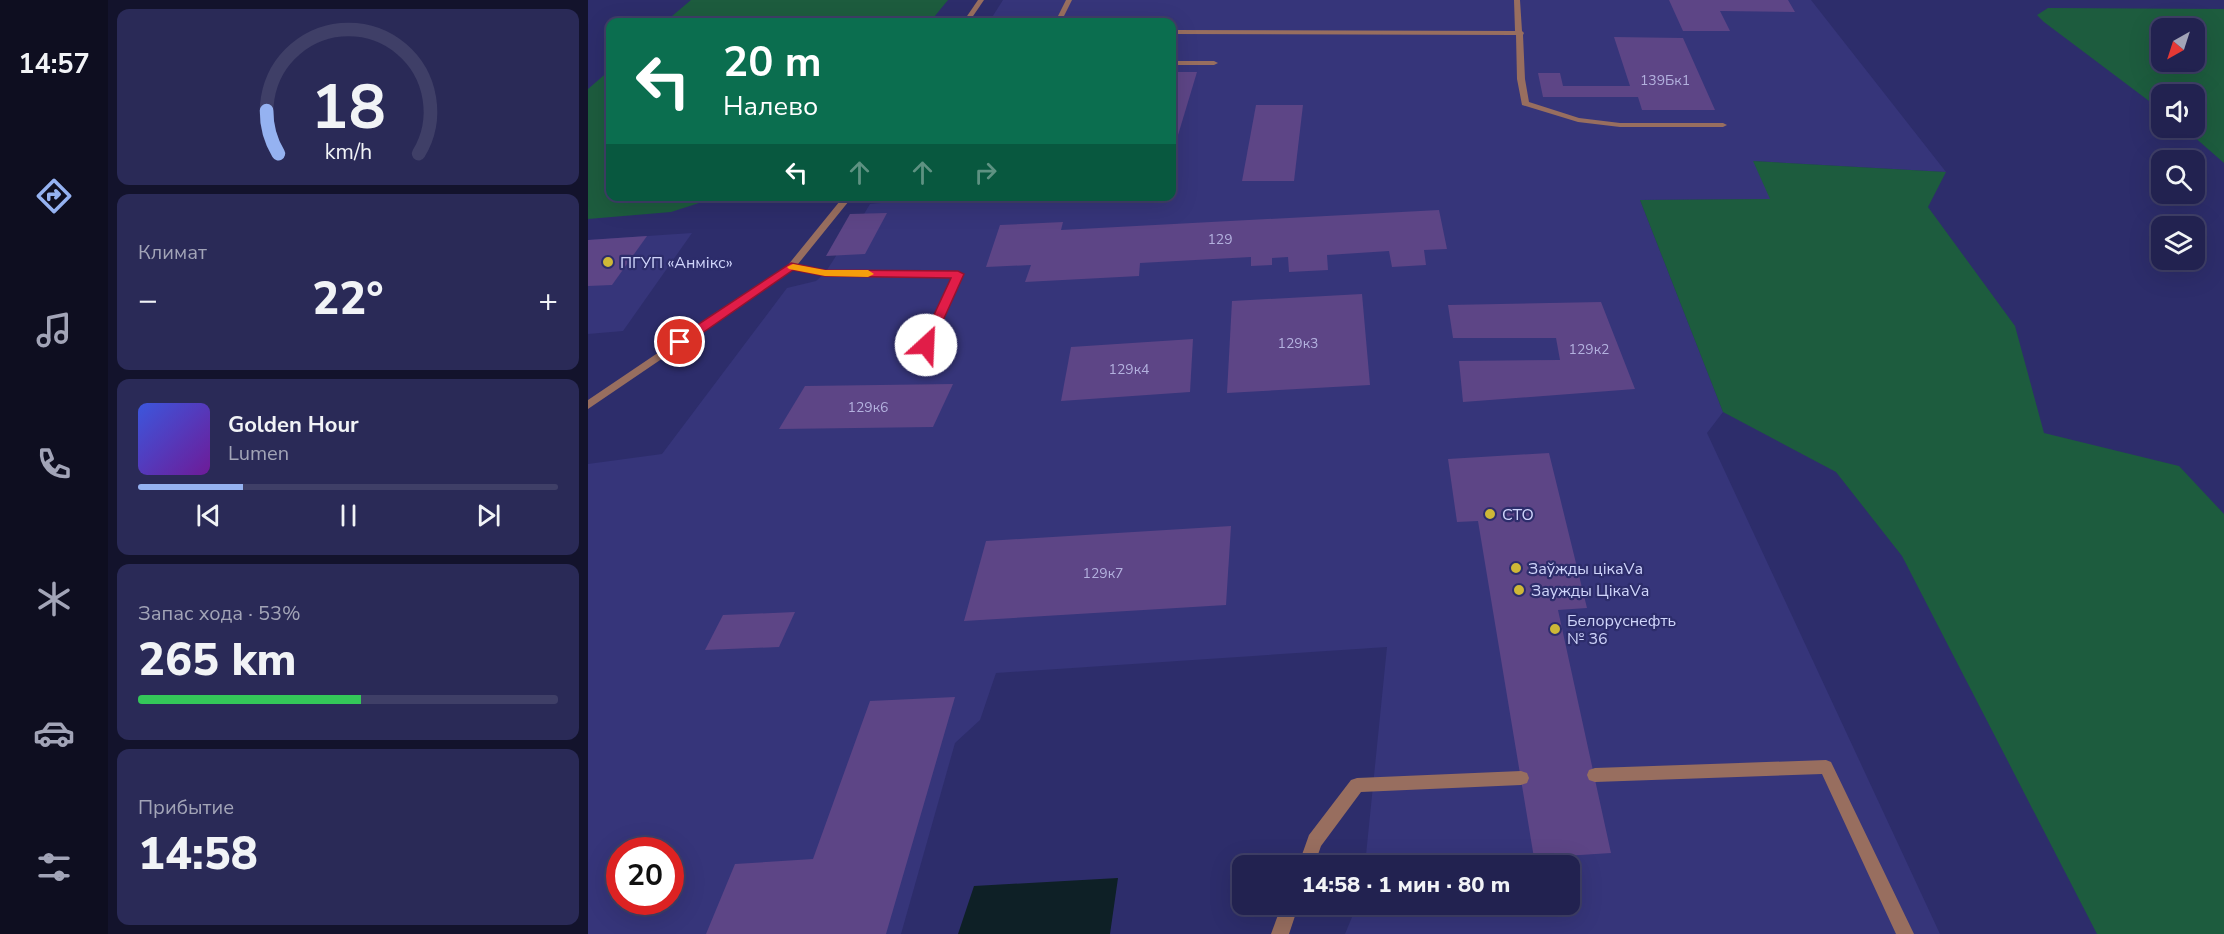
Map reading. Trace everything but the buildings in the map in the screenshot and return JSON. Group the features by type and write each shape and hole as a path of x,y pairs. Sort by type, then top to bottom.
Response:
{"street":[{"path":"969,18 981,0"},
{"path":"1060,18 1069,0"},
{"path":"1517,0 1521,33 1521,89 1525,103 1578,120 1620,125 1723,125"},
{"path":"1176,32 1521,33"},
{"path":"1176,63 1214,63"},
{"path":"588,405 791,267 845,201"},
{"path":"791,267 825,273 958,274 926,345"},
{"path":"1595,775 1826,767 1905,934"},
{"path":"1310,855 1315,841 1358,784 1521,778"},
{"path":"1280,934 1287,915"}],"shaded area":[{"path":"1003,0 1811,0 1946,172 1754,161 1771,199 1640,200 1723,412 1707,433 1940,934 1345,934 1353,915 1580,915 1580,855 1366,855 1387,647 996,673 980,720 955,743 901,934 588,934 588,464 662,454 787,288 816,281 825,273 836,256 850,214 864,214 870,204 882,201 1176,201 1176,18 992,18"},
{"path":"692,233 623,331 588,334 588,240"}],"green space":[{"path":"691,0 948,0 933,18 670,18"},
{"path":"2048,8 2224,9 2224,163 2195,138 2205,138 2205,84 2151,84 2151,102 2037,15"},
{"path":"606,73 606,201 705,201 671,212 588,219 588,89"},
{"path":"1753,161 1946,172 1928,207 2015,326 2044,433 2179,466 2224,514 2224,934 2097,934 1902,556 1836,472 1723,412 1640,200 1770,199"}],"water":[{"path":"1118,878 1110,934 958,934 974,886"}],"slow traffic":[{"path":"793,267 825,273 868,274"}],"place":[{"name":"ПГУП «Анмікс»","path":"608,262"},
{"name":"СТО","path":"1490,514"},
{"name":"Заўжды цікаVа","path":"1516,568"},
{"name":"Заужды ЦікаVа","path":"1519,590"},
{"name":"Белоруснефть № 36","path":"1555,629"}],"route":[{"path":"680,342 791,267 825,273 958,274 926,345"}]}
